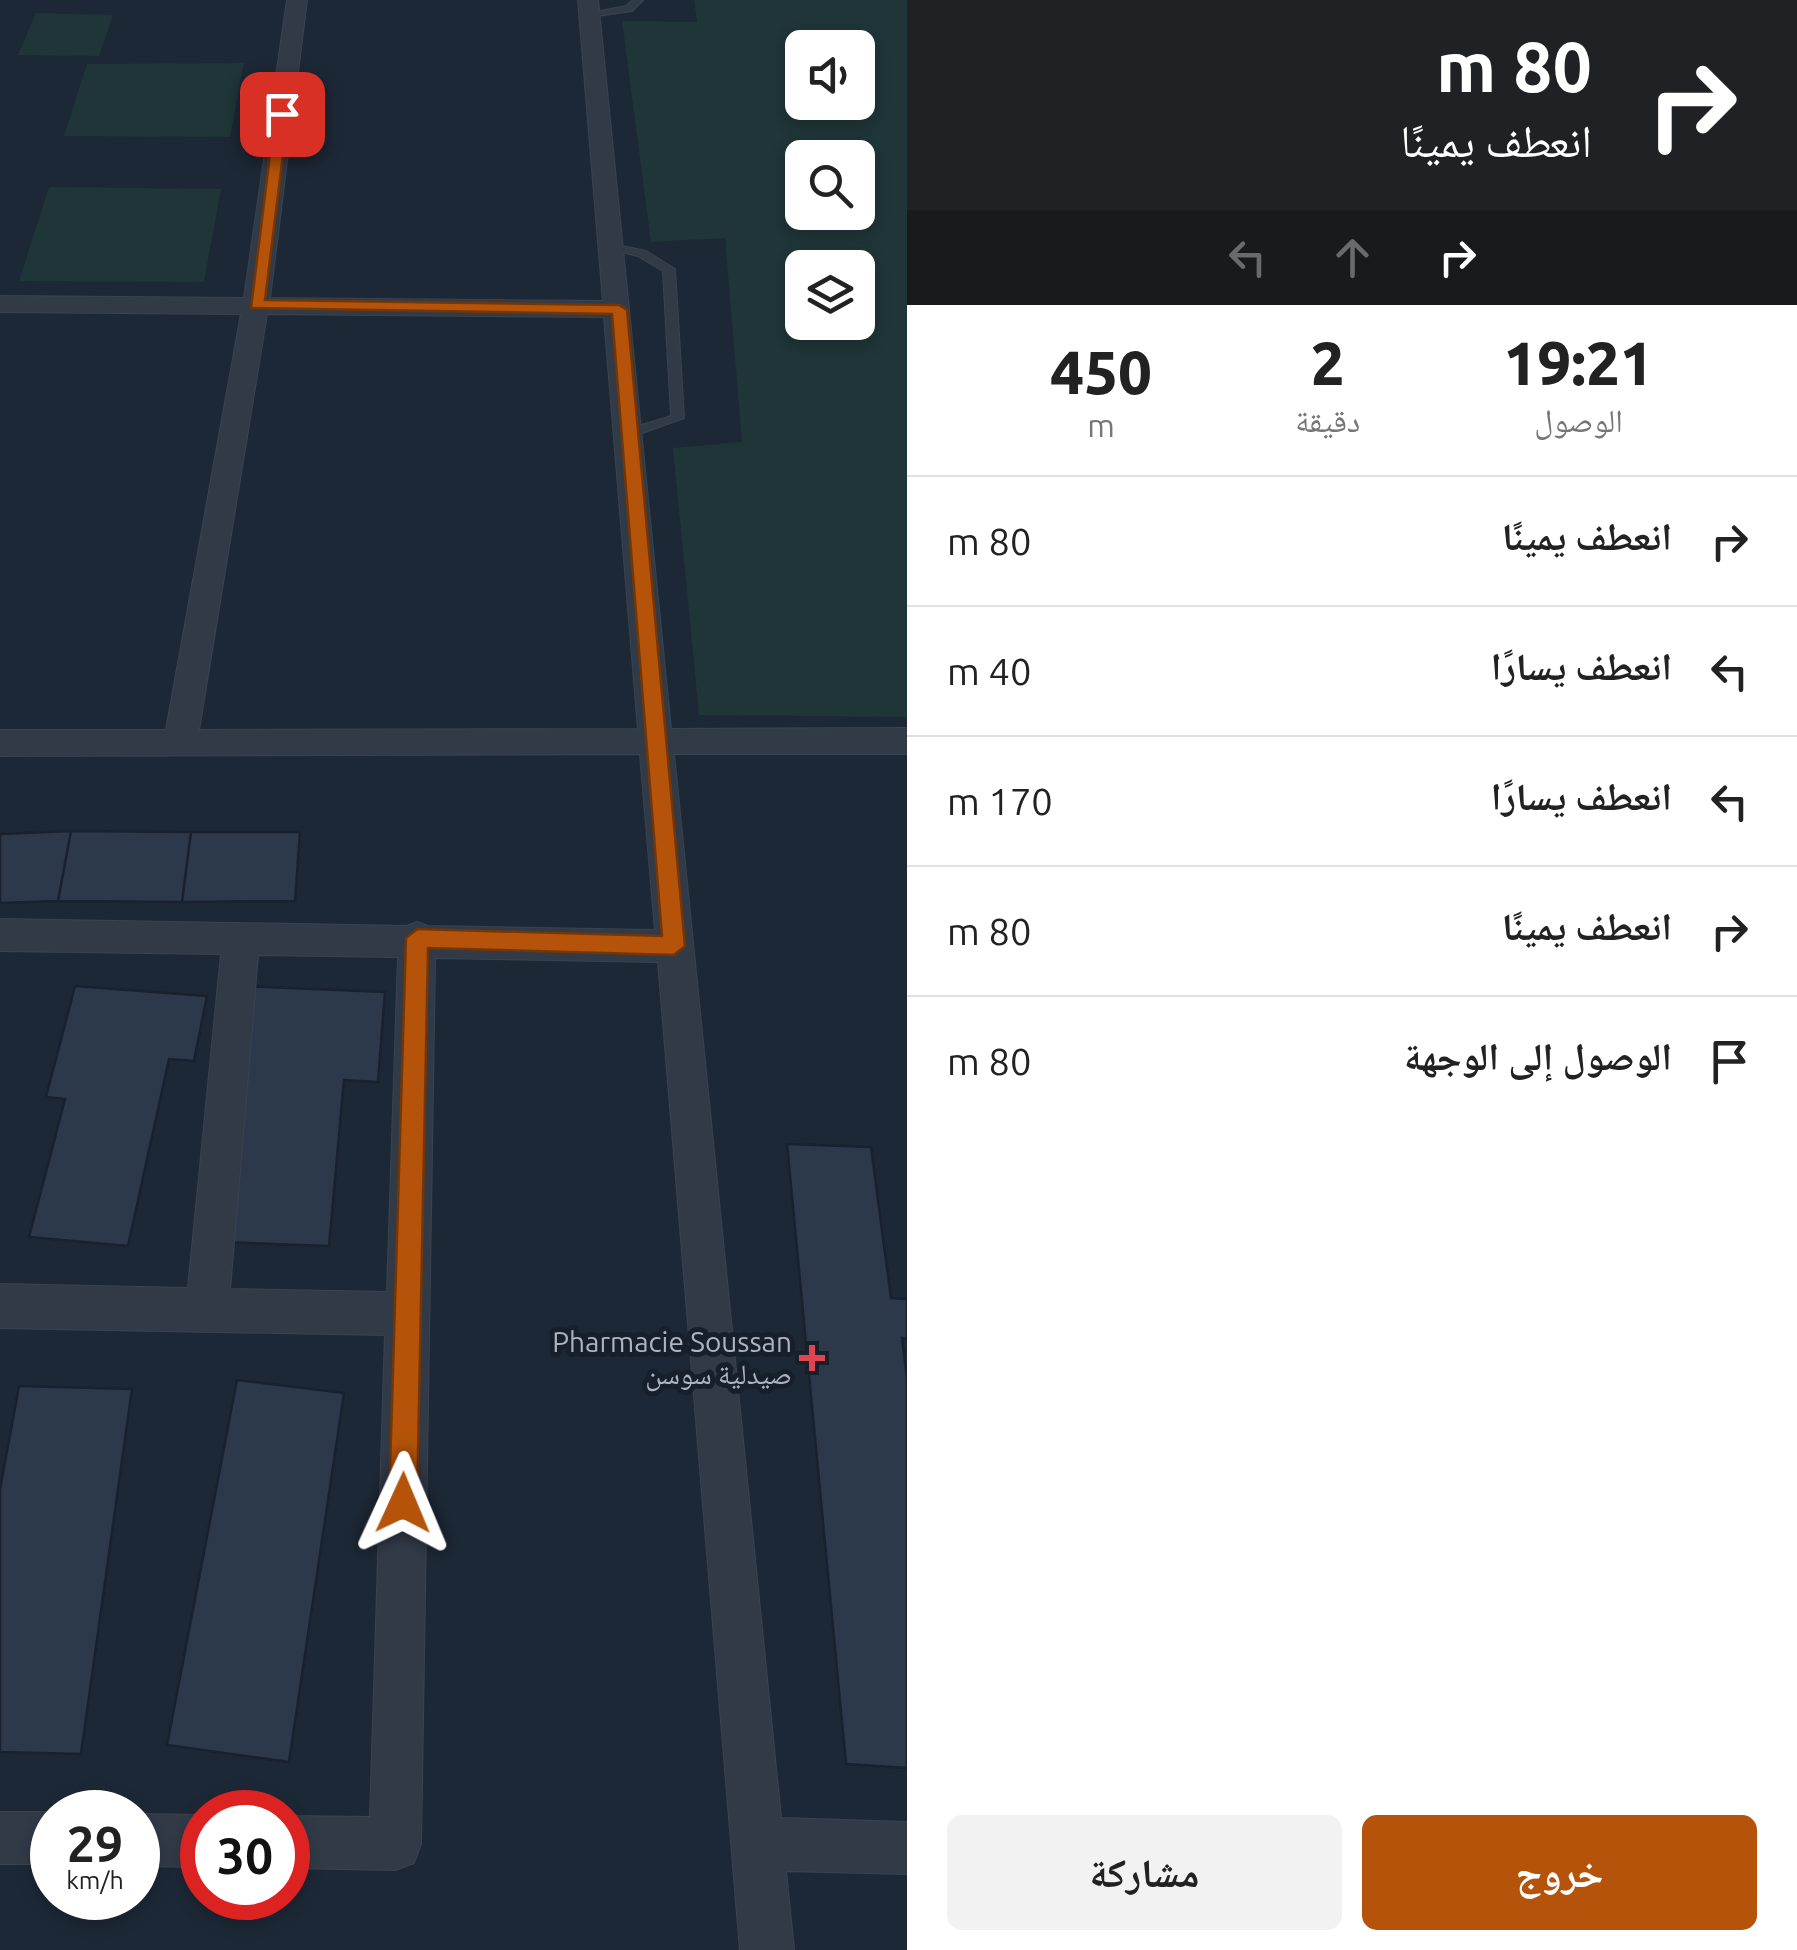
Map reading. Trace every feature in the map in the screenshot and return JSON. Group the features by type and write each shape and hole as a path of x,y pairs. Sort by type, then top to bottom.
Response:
{"street":[{"path":"180,743 256,304 297,0"},
{"path":"589,7 768,1950"},
{"path":"0,304 619,310"},
{"path":"0,744 907,741"},
{"path":"0,935 417,938 674,946"},
{"path":"207,1310 242,937"},
{"path":"310,1842 395,1844 417,938"},
{"path":"0,1310 408,1314"},
{"path":"0,1838 30,1838"},
{"path":"756,1844 907,1848"}],"lane":[{"path":"589,7 630,8 638,0"},
{"path":"613,248 642,253 669,269 678,418 631,434"}],"green space":[{"path":"694,0 907,0 907,717 699,715 673,448 742,442 725,238 651,242 622,21 697,22"},
{"path":"36,13 113,15 99,56 18,55"},
{"path":"244,63 230,137 64,136 87,64"},
{"path":"49,187 221,189 204,282 19,281"}],"building":[{"path":"71,831 191,832 182,902 58,901"},
{"path":"71,831 58,901 0,903 0,834"},
{"path":"191,832 300,832 295,901 182,902"},
{"path":"75,986 207,996 194,1061 169,1059 128,1246 29,1237 65,1099 46,1097"},
{"path":"243,986 385,992 378,1082 344,1080 329,1246 221,1242"},
{"path":"787,1144 871,1147 891,1298 907,1299 907,1339 902,1338 907,1377 907,1768 846,1764"},
{"path":"237,1380 344,1393 289,1762 167,1745"},
{"path":"19,1386 132,1389 81,1754 0,1752 0,1489"}],"place":[{"name":"Pharmacie Soussan صيدلية سوسن","path":"812,1358"}],"route":[{"path":"282,114 256,304 619,310 638,505 674,946 417,938 403,1503"}]}
